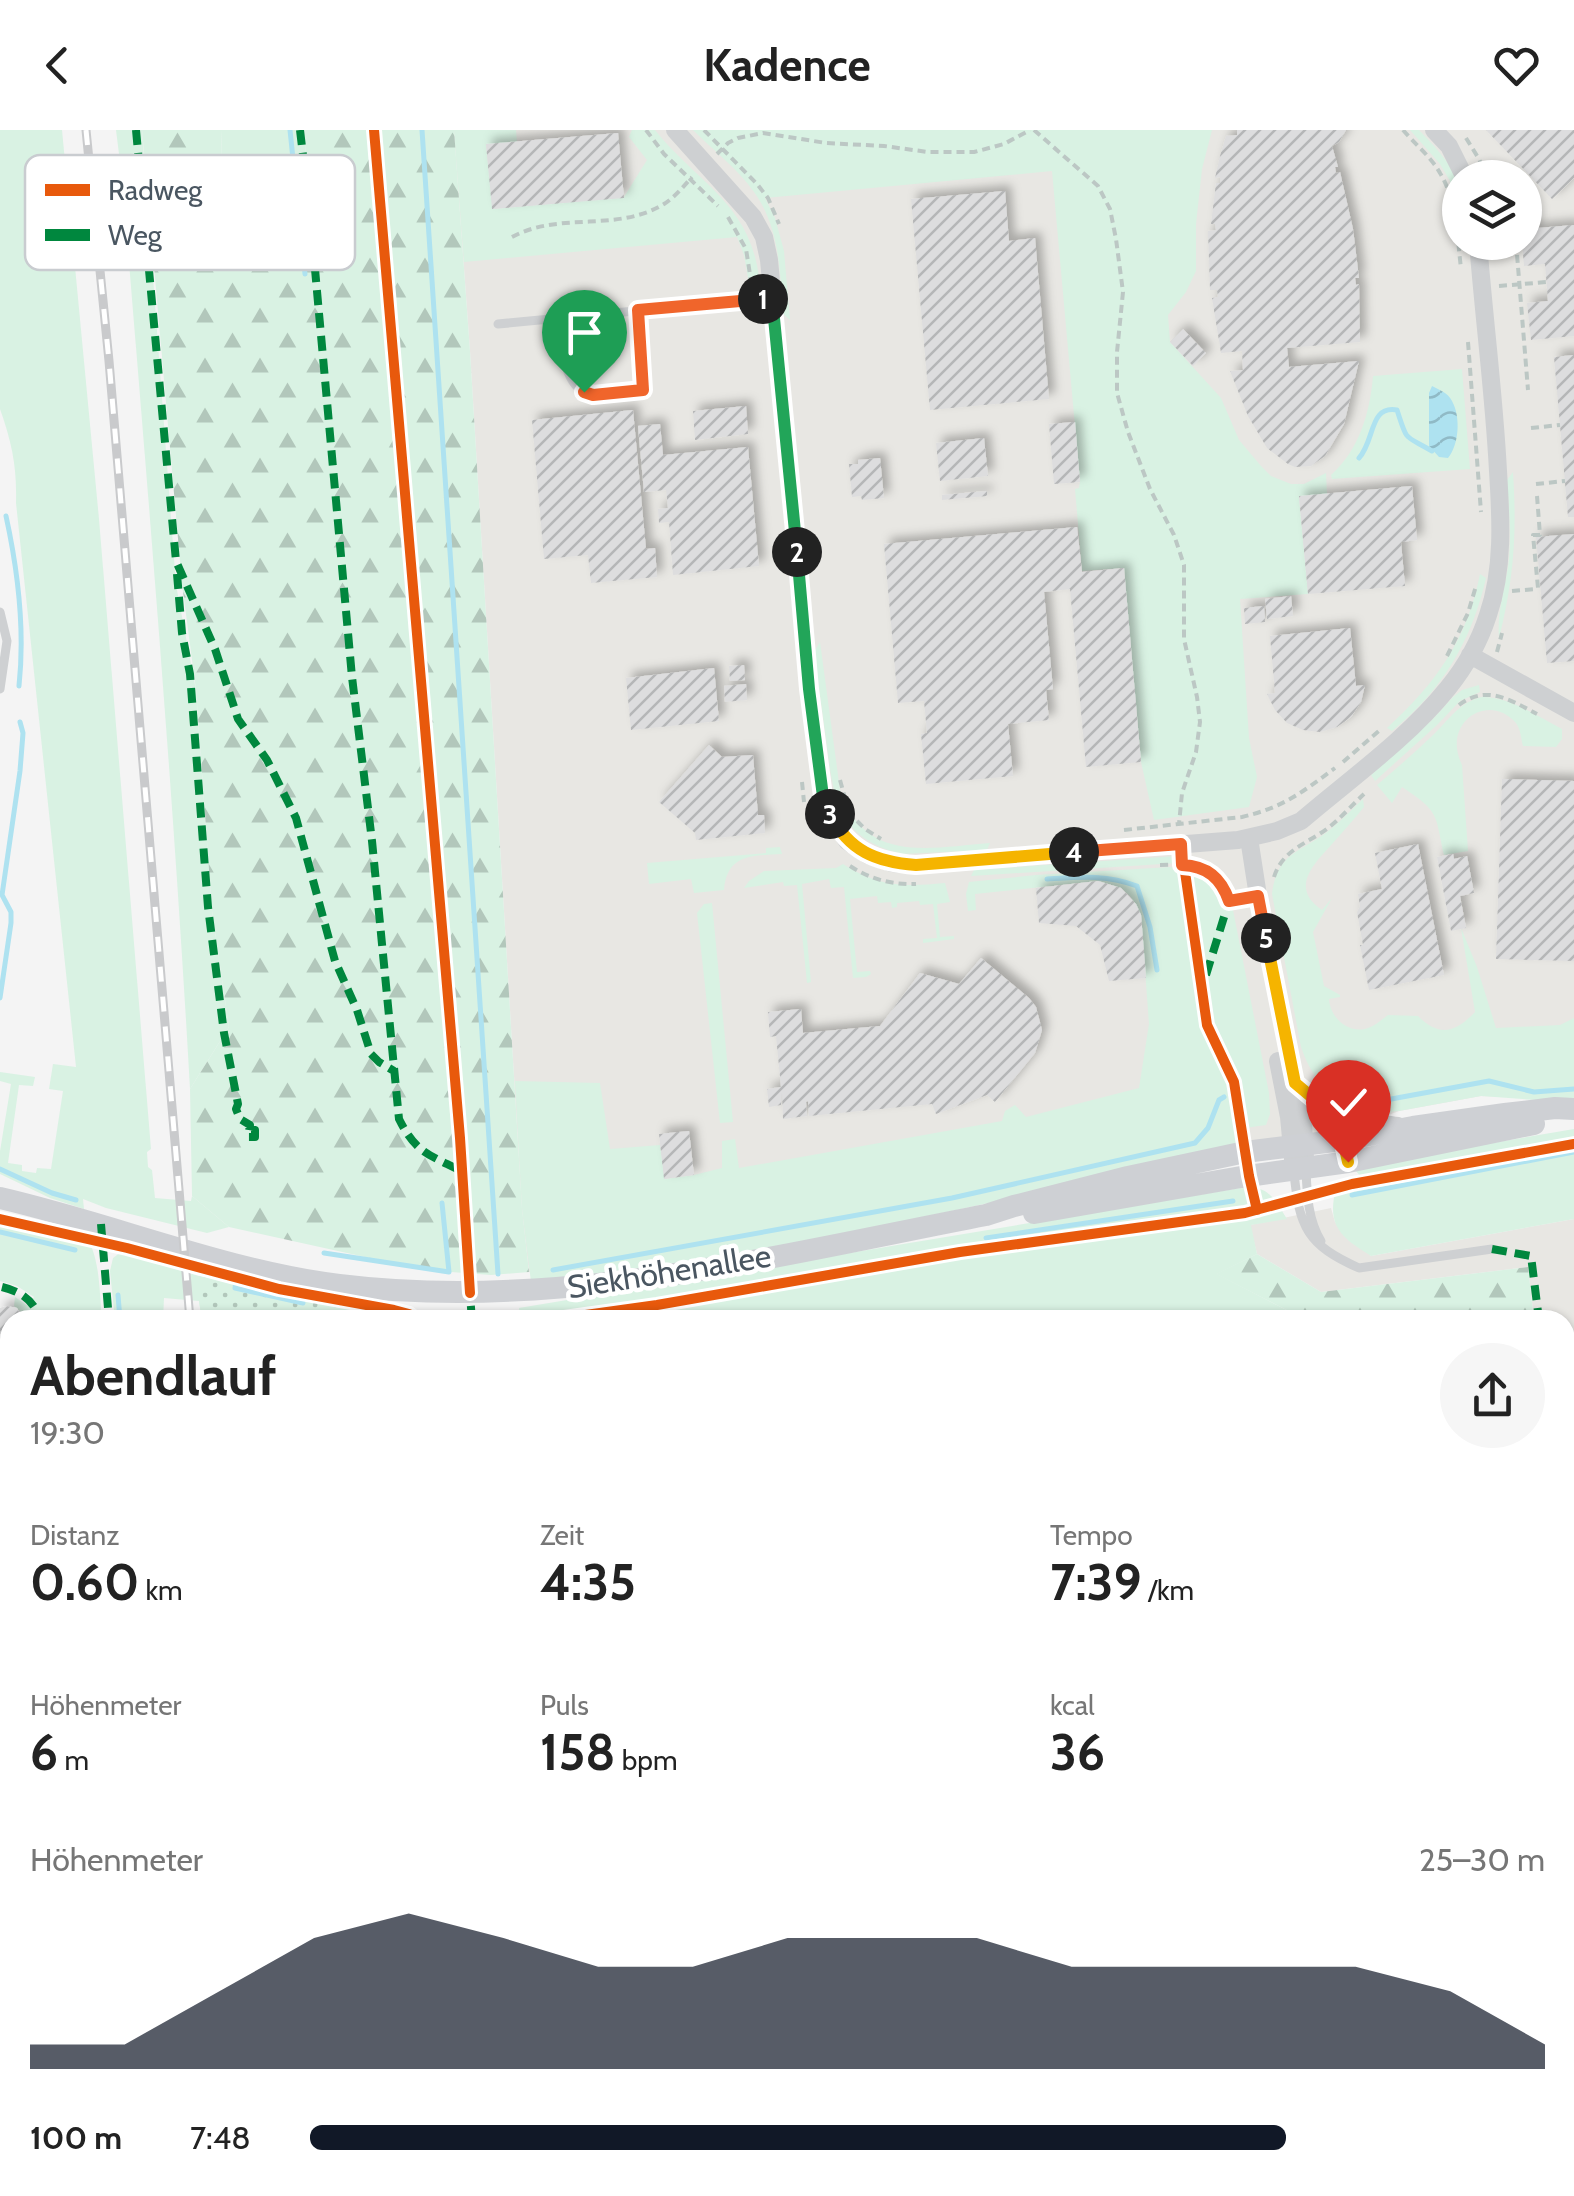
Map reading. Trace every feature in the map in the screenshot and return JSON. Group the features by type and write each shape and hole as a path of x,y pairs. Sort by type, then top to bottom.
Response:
{"main road":[{"name":"Siekhöhenallee","path":"1299,1157 1354,1139 1412,1127 1555,1108 1574,1112"},
{"name":"Siekhöhenallee","path":"0,1198 278,1273 336,1284 470,1292 568,1288 656,1276 986,1216 1128,1177 1245,1152 1367,1158 1574,1112"}],"street":[{"path":"675,130 754,216 764,237 769,260 763,299 824,804 848,841 868,855 892,864 1244,839 1276,831 1300,820 1424,716 1470,655 1489,614 1498,565 1501,518 1496,416 1480,260"},
{"path":"1434,130 1456,160"},
{"path":"1470,655 1574,713"},
{"path":"1244,839 1289,1117 1299,1157"},
{"path":"1253,897 1303,1123 1299,1157"},
{"path":"1295,1083 1320,1104 1340,1114 1412,1127"}],"lane":[{"path":"498,324 763,299"},
{"path":"558,318 564,360 572,381 584,392 593,395 643,390 638,310"},
{"path":"0,612 7,641 0,689"},
{"path":"1299,1157 1317,1236 1330,1251 1350,1264 1364,1268 1492,1249"}],"path":[{"path":"646,130 664,154 728,216 746,250 763,299"},
{"path":"512,238 538,226 566,221 610,222 663,205 728,143 754,133 959,153 994,148 1032,130 1098,186 1107,201 1116,239 1123,292 1117,393 1150,488 1182,557 1184,639 1199,710 1198,742 1184,782 1179,824"},
{"path":"1403,130 1438,169 1452,198 1462,281"},
{"path":"1460,130 1478,160"},
{"path":"1517,260 1528,390"},
{"path":"1499,286 1547,282"},
{"path":"1468,340 1481,517"},
{"path":"1531,428 1560,425"},
{"path":"1536,484 1565,481"},
{"path":"1512,591 1539,588 1534,535 1540,535 1537,496"},
{"path":"1443,664 1468,613 1476,583"},
{"path":"1484,685 1484,694"},
{"path":"1454,709 1472,696 1484,694 1507,699 1538,715"},
{"path":"1120,830 1242,818 1289,802 1384,726"},
{"path":"839,774 847,806"},
{"path":"801,776 805,806 827,844"},
{"path":"1152,866 1202,868 1225,888 1229,901 1270,893 1275,871 1291,850 1326,829 1368,790"},
{"path":"856,819 877,838 891,842"},
{"path":"1181,844 1185,882"},
{"path":"844,861 874,878 926,883"}],"shaded area":[{"path":"454,130 1574,130 1574,1099 1481,1096 1399,1111 1346,1131 529,1272"},
{"path":"1331,1208 1335,1222 1371,1256 1574,1219 1574,1310 1533,1310 1528,1267 1321,1292 1257,1254 1250,1225"}],"green space":[{"path":"0,130 62,130 64,155 25,155 25,270 75,270 151,1149 147,1152 148,1167 152,1170 155,1198 191,1201 192,1196 229,1227 207,1233 83,1199 84,1209 0,1174 11,1084 0,1081 0,1072 35,1077 33,1086 19,1085 8,1163 36,1173 37,1168 51,1169 63,1091 49,1089 53,1064 76,1067 15,466 0,409"},
{"path":"116,130 142,130 144,155 119,155"},
{"path":"142,130 221,130 222,155 144,155"},
{"path":"221,130 304,130 306,155 222,155"},
{"path":"304,130 454,130 529,1272 491,1275 424,1270 229,1227 192,1196 190,1089 229,1027 212,911 196,690 182,584 154,270 355,270 355,155 306,155"},
{"path":"454,130 516,130 517,142 486,145 493,209 624,197 647,160 629,137 632,130 655,130 733,212 753,251 759,277 749,284 737,237 464,262"},
{"path":"693,130 1212,130 1202,169 1196,271 1168,315 1170,342 1221,398 1239,440 1271,476 1291,484 1304,484 1326,473 1327,494 1299,497 1308,594 1240,599 1249,738 1257,777 1249,807 1154,820 1141,762 1124,568 1082,571 1075,489 1080,482 1052,171 765,198 784,251 790,320 783,314 777,251 763,206 741,175"},
{"path":"1410,130 1419,130 1444,157 1442,167"},
{"path":"129,270 152,270 176,585 196,690 212,911 229,1027 190,1089 176,861"},
{"path":"1462,369 1470,469 1332,479 1361,430 1373,376"},
{"path":"1513,472 1513,556 1499,638 1510,545 1507,480"},
{"path":"1480,574 1486,578 1480,601 1452,663 1426,699 1392,731 1387,728 1435,677 1458,640"},
{"path":"820,642 840,790 851,814 882,841 921,848 990,843 987,850 902,854 880,847 851,825 842,812 832,779 814,652"},
{"path":"1479,685 1480,692 1460,701 1375,781 1371,775 1453,697"},
{"path":"1482,697 1503,700 1533,713 1562,729 1562,739 1556,747 1523,746 1518,726 1505,714 1493,710 1471,716 1462,725 1457,750 1462,765 1468,851 1444,855 1430,809 1402,787 1392,803 1377,785 1460,708"},
{"path":"1363,799 1364,807 1318,860 1306,885 1312,902 1322,910 1332,898 1313,932 1324,986 1340,995 1329,999 1336,1017 1358,1030 1371,1027 1388,1015 1418,1016 1441,1030 1461,1024 1475,1012 1461,928 1496,1028 1560,1025 1574,1018 1574,1099 1481,1096 1367,1114 1348,1109 1349,1104 1314,1074 1301,1047 1272,894 1284,862 1327,832"},
{"path":"780,847 782,854 736,863 726,878 724,890 694,893 691,879 649,884 647,863 766,853 766,848"},
{"path":"1177,856 1178,863 971,876 974,870"},
{"path":"843,864 892,884 945,883 950,902 937,904 940,937 954,939 923,943 923,939 937,938 933,904 897,903 892,908 891,902 878,903 877,896 850,899 857,972 871,974 853,978 844,887 831,888 829,879 802,884 811,982 807,983 797,885 784,886 783,882 744,888 764,871 836,868"},
{"path":"1188,866 1215,879 1228,906 1232,905 1269,1093 1266,1125 1238,1129 1240,1147 799,1242 531,1282 522,1208 515,1081 600,1083 610,1149 660,1145 665,1179 722,1168 722,1141 735,1139 739,1168 1002,1121 1005,1111 1015,1105 1026,1117 1139,1088 1149,1024 1141,915 1130,896 1121,888 1098,881 975,894 976,910 968,911 966,894 969,882"},
{"path":"712,903 733,1122 720,1123 697,913 704,904"},
{"path":"1574,1129 1574,1140 1368,1177 1361,1177 1356,1171 1376,1163"},
{"path":"1574,1147 1574,1219 1371,1256 1346,1238 1333,1215 1335,1193"},
{"path":"1246,1187 1266,1192 1287,1219 1251,1225 1257,1254 1217,1274 1287,1310 519,1308"},
{"path":"0,1213 81,1229 96,1260 101,1310 19,1310 14,1306 15,1297 28,1306 34,1297 0,1281"},
{"path":"121,1252 199,1276 361,1310 200,1310 199,1301 164,1298 163,1310 114,1310 110,1271 113,1258"},
{"path":"1257,1254 1321,1292 1528,1267 1533,1310 1286,1310 1216,1274"},
{"path":"199,1276 367,1310 200,1310"}],"water":[{"path":"1432,386 1448,396 1457,415 1456,438 1448,458 1439,457 1429,446"}],"building":[{"path":"1237,130 1346,130 1332,146 1353,229 1360,342 1287,348 1289,367 1359,361 1344,424 1325,456 1311,466 1295,467 1267,448 1248,416 1230,371 1243,370 1242,351 1221,353 1212,298 1218,297 1217,290 1210,290 1208,231 1216,230 1215,224 1211,224 1216,183 1220,183 1220,177 1215,178 1220,156 1226,136 1237,135"},
{"path":"1486,130 1574,130 1574,178 1552,199 1542,189 1542,160 1515,160"},
{"path":"618,133 624,198 492,209 486,144"},
{"path":"1005,191 1009,241 1035,238 1049,399 930,410 911,199"},
{"path":"1574,225 1574,336 1531,340 1527,303 1548,301 1545,264 1524,266 1524,260 1542,260 1542,228"},
{"path":"1183,329 1206,353 1193,366 1170,342"},
{"path":"1574,355 1574,517 1568,517 1554,357"},
{"path":"746,406 748,434 695,440 693,411"},
{"path":"633,410 646,549 655,548 657,577 591,583 588,555 544,559 532,420"},
{"path":"1075,422 1080,482 1054,484 1049,424"},
{"path":"660,424 663,455 748,447 759,566 673,575 669,522 659,523 658,509 668,508 666,490 644,492 638,426"},
{"path":"984,438 988,476 940,481 936,443"},
{"path":"880,458 884,498 852,497 849,464"},
{"path":"1412,486 1417,540 1401,542 1405,586 1308,594 1299,496"},
{"path":"987,491 987,496 942,500 942,495"},
{"path":"1077,527 1082,572 1124,568 1141,762 1086,767 1070,589 1044,592 1053,689 1046,690 1049,720 1008,724 1013,776 926,784 921,734 927,733 924,701 898,703 884,544"},
{"path":"1574,534 1574,661 1547,663 1536,537"},
{"path":"1291,596 1293,616 1267,619 1265,599"},
{"path":"1264,606 1265,622 1245,624 1244,608"},
{"path":"1350,628 1356,686 1365,685 1361,702 1351,717 1320,732 1287,723 1267,694 1275,693 1270,636"},
{"path":"744,665 745,680 730,681 729,666"},
{"path":"714,668 719,721 631,730 626,678"},
{"path":"746,684 747,700 725,702 724,686"},
{"path":"709,745 722,757 753,755 758,815 764,815 765,833 696,840 695,833 659,802"},
{"path":"1502,779 1574,781 1574,961 1496,959"},
{"path":"1418,844 1444,975 1369,990 1360,945 1358,894 1382,889 1375,853"},
{"path":"1453,854 1454,859 1467,856 1474,893 1460,896 1466,928 1451,931 1437,857"},
{"path":"1098,881 1121,888 1136,904 1141,915 1146,978 1109,981 1100,945 1076,926 1039,923 1036,888"},
{"path":"981,958 1029,998 1036,1007 1042,1030 1035,1053 995,1102 987,1095 936,1114 932,1104 809,1116 808,1101 807,1116 783,1119 782,1093 781,1105 769,1107 767,1089 781,1087 776,1036 770,1037 768,1012 801,1009 803,1033 880,1026 920,973 959,984"},
{"path":"689,1131 694,1175 664,1179 659,1134"}],"waterway":[{"path":"290,130 293,155"},
{"path":"422,130 498,1274"},
{"path":"305,270 305,274"},
{"path":"1359,458 1377,419 1388,410 1397,410 1408,436 1432,451"},
{"path":"6,516 19,601 19,686"},
{"path":"0,998 11,923 11,912 2,895 20,771 20,722"},
{"path":"1047,879 1103,878 1137,886 1150,927 1157,970"},
{"path":"1324,1081 1375,1102 1489,1081 1534,1092 1574,1089"},
{"path":"553,1270 952,1198 1195,1143 1224,1097"},
{"path":"1352,1195 1574,1152"},
{"path":"0,1169 76,1200"},
{"path":"986,1238 1233,1201"},
{"path":"324,1253 449,1272 442,1203"},
{"path":"0,1232 75,1250"},
{"path":"236,1283 235,1288 303,1303"},
{"path":"118,1295 119,1310"}],"railway":[{"path":"86,130 88,155"},
{"path":"100,270 189,1310"}],"marked path":[{"path":"136,130 138,155"},
{"path":"300,130 303,155"},
{"path":"149,270 176,561 215,649 238,719 267,760 296,818 335,961 371,1054 394,1071"},
{"path":"315,270 352,677 399,1119 417,1146 461,1171 461,1178"},
{"path":"177,574 190,674 208,907 224,1033 236,1109 240,1119 250,1125 248,1137 255,1137 255,1130 249,1129"},
{"path":"1206,975 1229,901"},
{"path":"101,1224 108,1310"},
{"path":"1492,1249 1531,1256 1538,1310"},
{"path":"469,1283 471,1310"},
{"path":"2,1287 26,1298 36,1310"}],"cycle path":[{"path":"374,130 470,1293"},
{"path":"1181,844 1207,1025 1234,1082 1257,1210"},
{"path":"621,1310 960,1252 1245,1213 1352,1184 1574,1144"},
{"path":"0,1219 279,1289 394,1310"}],"route":[{"path":"584,392 593,395 643,390 638,310 772,298 809,689 824,804 833,821 848,841 868,855 892,864 1181,844 1182,865 1202,868 1218,878 1229,901 1258,896 1295,1083 1320,1104 1340,1114 1334,1124 1341,1130 1348,1162"}]}
